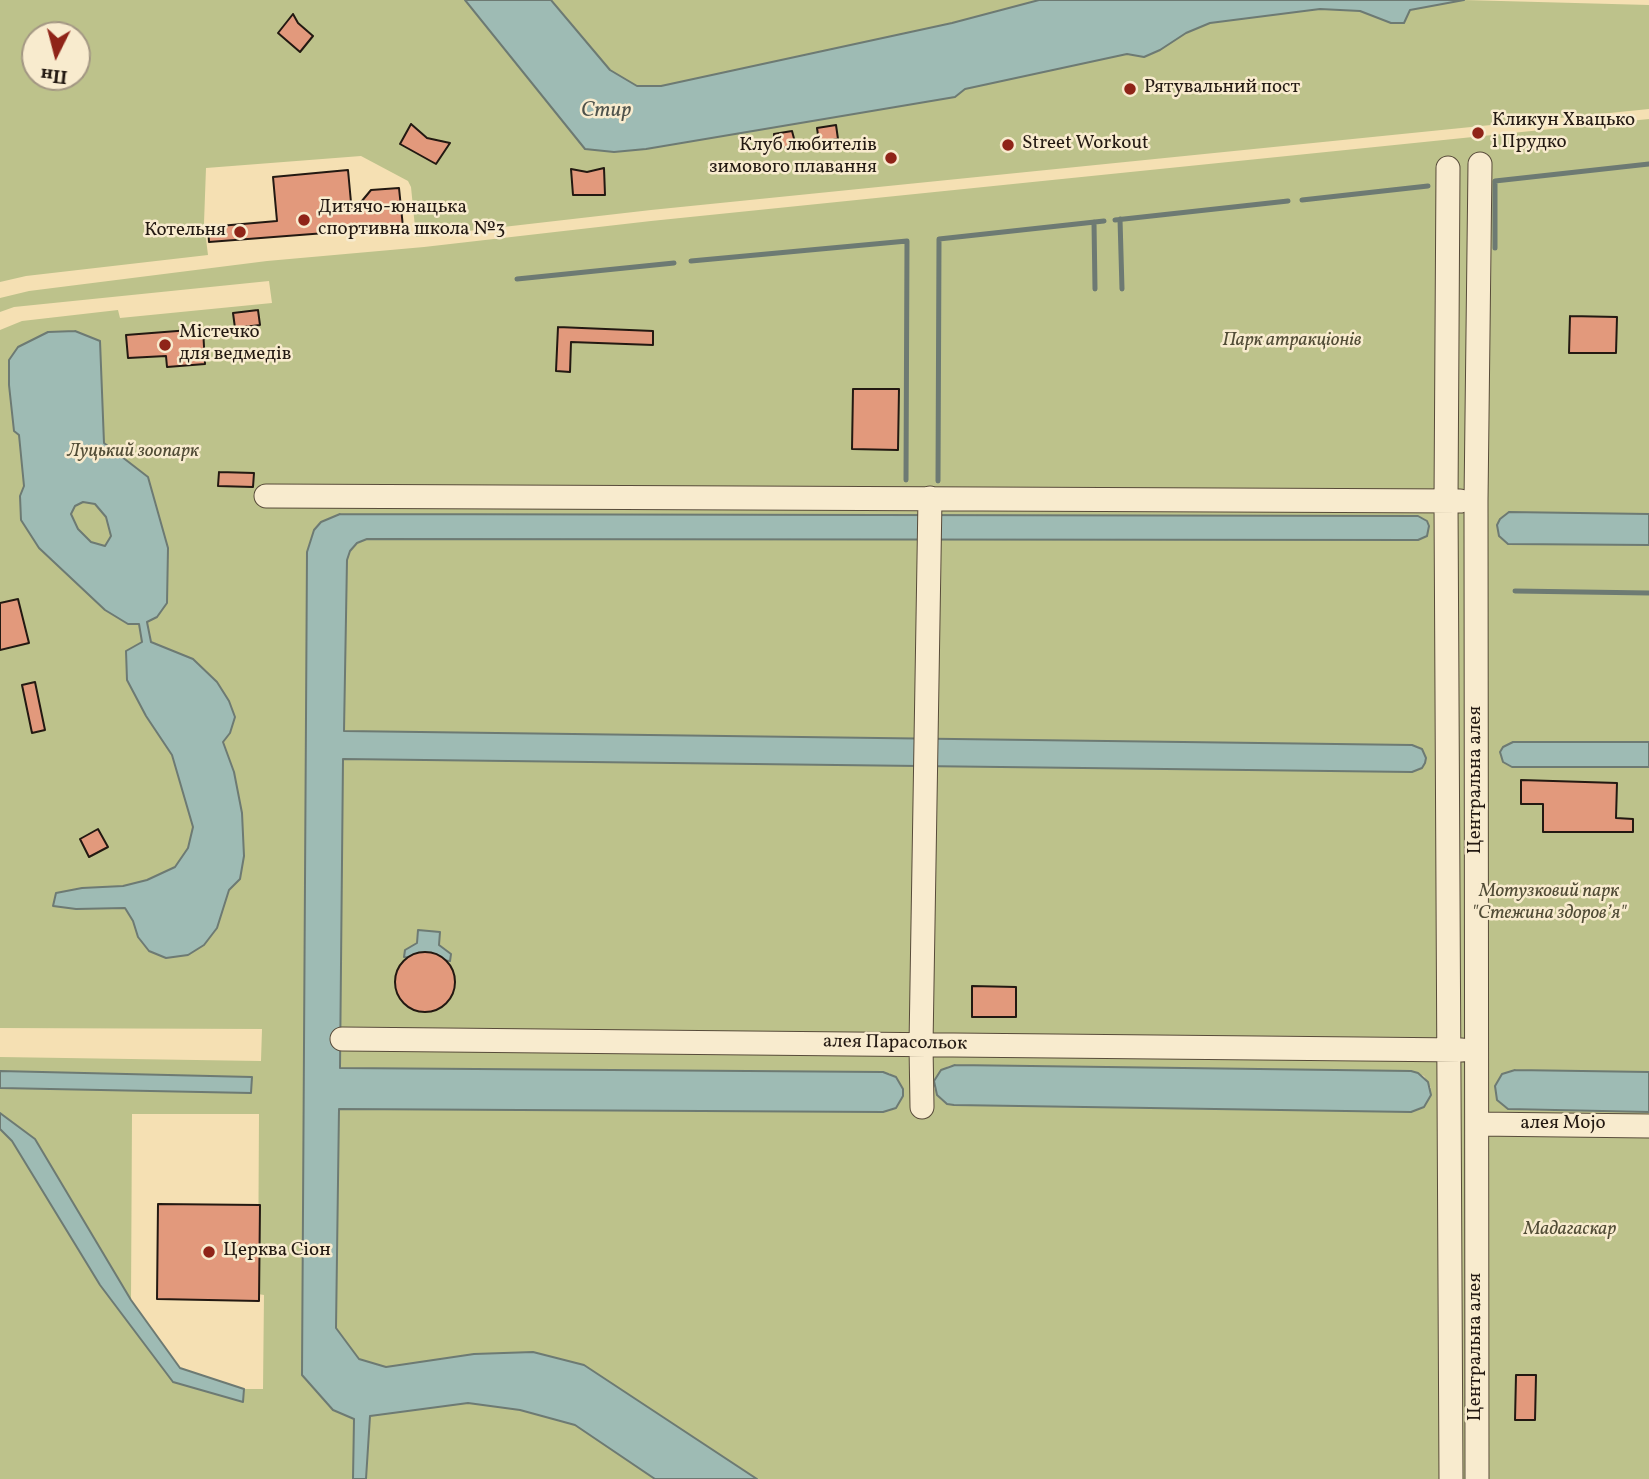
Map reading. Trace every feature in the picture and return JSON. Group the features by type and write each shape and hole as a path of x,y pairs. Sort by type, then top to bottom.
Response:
{"street":[{"name":"Центральна алея","path":"1451,1479 1446,501 1448,176 1480,174 1476,501 1477,1479"},
{"path":"266,496 1476,501"},
{"path":"922,1107 930,498"},
{"path":"1447,573 1476,573"},
{"path":"1448,815 1477,816"},
{"name":"алея Парасольок","path":"342,1039 1477,1050"},
{"name":"алея Mojo","path":"1477,1124 1649,1126"},
{"path":"1450,1417 1477,1417"}],"green space":[{"path":"0,0 465,0 585,149 614,152 646,149 955,97 965,89 1127,54 1145,57 1186,33 1210,23 1320,9 1360,11 1391,23 1410,10 1464,0 1649,5 1649,109 651,210 416,237 411,187 408,181 361,156 206,168 204,223 208,255 26,276 0,282"},
{"path":"551,0 1039,0 952,23 661,86 637,86 610,70"},
{"path":"1649,119 1649,514 1509,512 1497,525 1498,531 1508,544 1649,545 1649,742 1513,742 1503,747 1500,752 1501,757 1512,767 1649,767 1649,1072 1515,1070 1514,1110 1649,1112 1649,1479 757,1479 584,1365 533,1352 474,1354 386,1367 359,1359 336,1328 339,1108 883,1112 890,1073 339,1068 343,759 1412,772 1418,746 344,732 347,560 357,543 367,539 1418,540 1429,531 1427,521 1423,518 314,530 307,552 302,1375 333,1410 354,1419 353,1479 0,1479 0,1129 12,1141 173,1382 243,1401 244,1389 263,1389 264,1295 258,1294 259,1114 132,1114 131,1300 35,1140 0,1113 0,1088 251,1093 252,1077 0,1071 0,1057 261,1061 262,1029 0,1028 0,330 22,321 118,310 120,318 272,303 269,281 14,307 0,312 0,298 29,291 267,261 424,247 651,221","holes":["955,1065 1411,1071 1424,1076 1431,1088 954,1105 941,1100 934,1088 948,1066"]},
{"path":"468,1403 520,1410 575,1425 655,1479 366,1479 370,1416"}],"water":[{"name":"Стир","path":"465,0 551,0 610,70 637,86 661,86 952,23 1039,0 1464,0 1410,10 1404,23 1391,23 1360,11 1320,9 1210,23 1186,33 1144,57 1127,54 965,89 955,97 646,149 614,152 585,149"},
{"path":"75,331 100,341 104,443 148,477 168,548 167,603 157,617 147,622 151,642 193,659 217,682 235,717 230,733 223,742 234,772 242,813 244,856 240,879 229,890 217,928 204,945 188,955 166,958 149,951 138,937 125,908 76,909 53,906 56,893 82,888 123,886 147,880 175,867 188,848 193,827 172,755 146,716 127,680 126,651 142,642 139,624 128,624 105,610 39,548 21,520 20,496 24,486 19,435 14,431 9,360 18,347 48,332","holes":["83,502 95,504 106,517 111,536 105,546 91,542 78,529 71,514 75,506"]},
{"path":"1509,512 1649,514 1649,545 1508,544 1499,536 1497,525"},
{"path":"340,514 1418,516 1427,521 1429,526 1427,536 1418,540 367,539 357,543 347,560 344,731 1412,745 1422,749 1425,763 1422,768 1412,772 343,759 340,1068 883,1072 896,1077 903,1089 903,1096 896,1108 883,1112 339,1109 336,1328 359,1359 386,1367 474,1354 533,1352 584,1365 757,1479 655,1479 575,1425 520,1410 468,1403 370,1416 366,1479 353,1479 354,1419 333,1410 302,1375 307,552 314,530 321,522"},
{"path":"1513,742 1649,742 1649,767 1512,767 1503,762 1500,752 1503,747"},
{"path":"418,930 440,932 439,945 451,954 450,961 404,957 405,950 417,943"},
{"path":"955,1065 1411,1071 1418,1073 1428,1082 1431,1095 1424,1107 1411,1112 954,1105 947,1104 937,1095 934,1081 941,1070"},
{"path":"1515,1070 1649,1072 1649,1112 1508,1109 1497,1100 1495,1086 1502,1074"},
{"path":"0,1071 252,1077 251,1093 0,1088"},
{"path":"0,1113 35,1139 131,1300 180,1368 244,1389 243,1402 173,1382 100,1285 12,1141 0,1129"}],"building":[{"path":"293,14 298,23 313,36 300,52 278,33"},
{"path":"411,124 427,138 450,143 436,164 400,144"},
{"path":"836,125 838,139 819,142 817,128"},
{"path":"792,131 796,146 775,149 774,134"},
{"path":"604,168 605,195 573,195 571,169 587,172"},
{"path":"348,170 352,213 371,190 399,188 403,227 209,242 208,227 277,221 273,177"},
{"path":"258,310 260,325 235,328 233,313"},
{"path":"1570,316 1617,317 1616,353 1569,353"},
{"path":"558,327 653,331 653,345 571,342 570,372 556,371"},
{"name":"Містечко для ведмедів","path":"203,329 205,364 167,367 166,356 128,358 126,335"},
{"path":"853,389 899,389 898,450 852,449"},
{"path":"219,472 254,473 253,487 218,486"},
{"path":"18,599 29,643 0,650 0,603"},
{"path":"35,682 45,730 32,733 22,685"},
{"path":"1521,780 1617,783 1616,818 1633,819 1633,832 1543,832 1543,804 1521,804"},
{"path":"98,829 108,847 89,857 80,839"},
{"path":"425,952 442,957 450,965 455,982 450,999 442,1007 425,1012 408,1007 400,999 395,982 400,965 408,957"},
{"path":"972,986 1016,987 1016,1017 972,1017"},
{"name":"Церква Сіон","path":"158,1204 260,1205 259,1301 157,1299"},
{"path":"1516,1375 1536,1375 1535,1420 1515,1420"}],"waterway":[{"path":"1495,248 1495,181 1649,164"},
{"path":"1302,200 1428,186"},
{"path":"1115,220 1288,201"},
{"path":"1120,219 1122,289"},
{"path":"938,481 939,239 1104,221"},
{"path":"1094,222 1095,289"},
{"path":"691,261 907,241 906,480"},
{"path":"517,279 674,263"},
{"path":"1515,591 1649,593"}],"place":[{"name":"Рятувальний пост","path":"1130,89"},
{"name":"Кликун Хвацько і Прудко","path":"1478,133"},
{"name":"Street Workout","path":"1008,145"},
{"name":"Клуб любителів зимового плавання","path":"891,158"},
{"name":"Дитячо-юнацька спортивна школа №3","path":"304,220"},
{"name":"Котельня","path":"240,232"},
{"name":"Містечко для ведмедів","path":"165,345"},
{"name":"Церква Сіон","path":"209,1252"}],"park label":[{"name":"Парк атракціонів","path":"1292,342"},
{"name":"Луцький зоопарк","path":"133,453"},
{"name":"Мотузковий парк \"Стежина здоров’я\"","path":"1549,904"},
{"name":"Мадагаскар","path":"1570,1231"}]}
